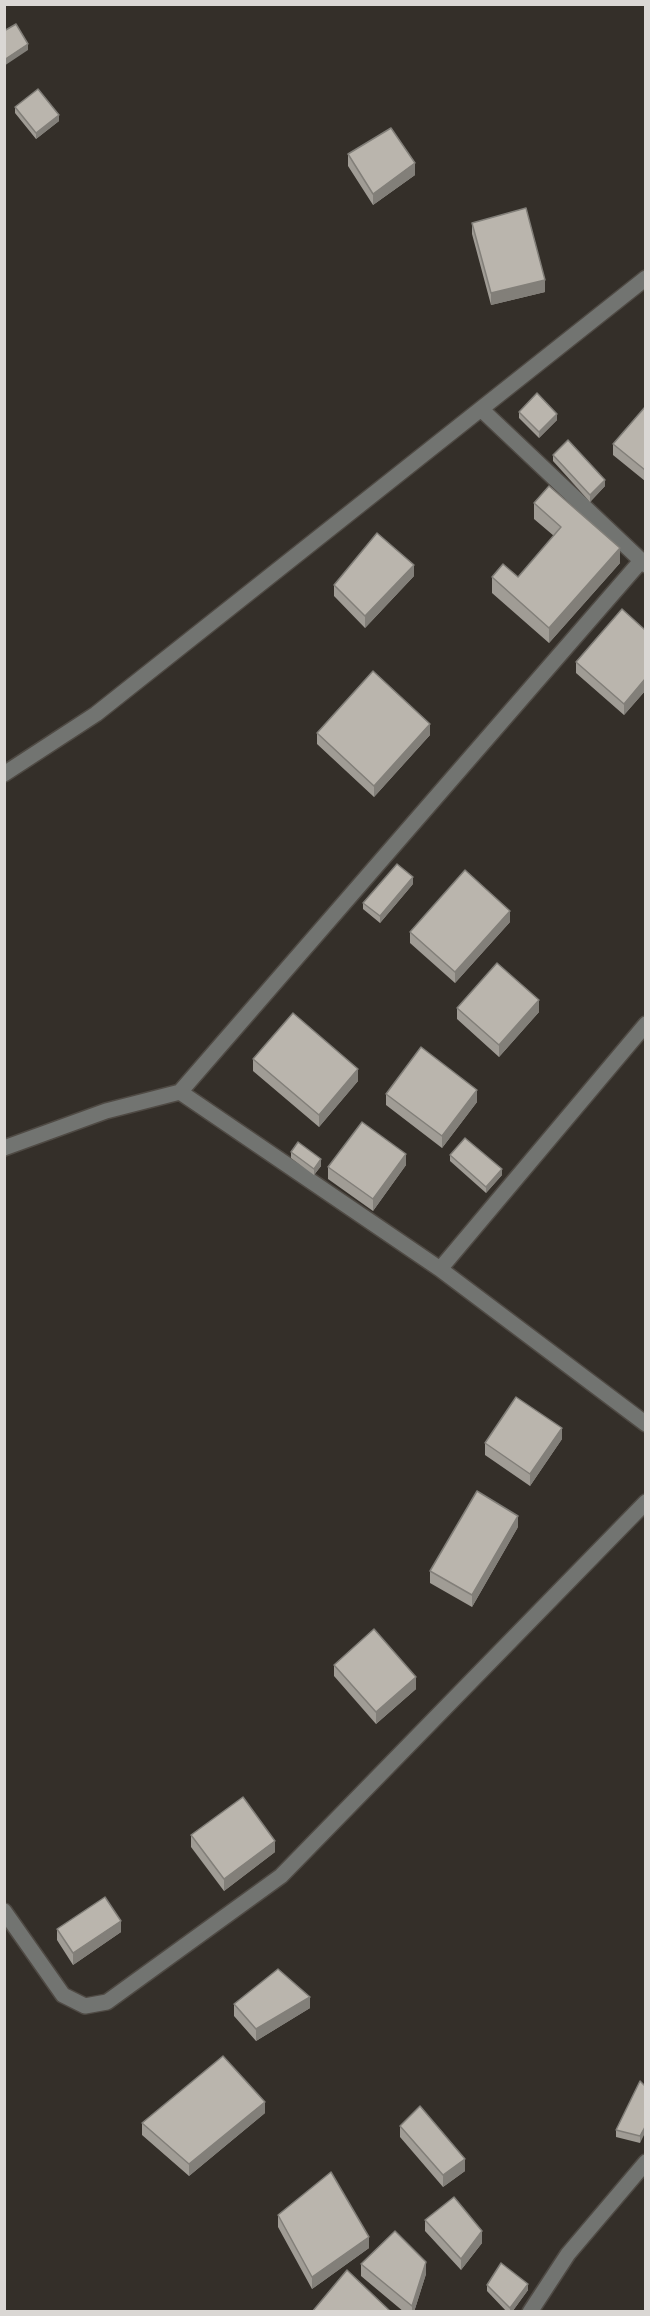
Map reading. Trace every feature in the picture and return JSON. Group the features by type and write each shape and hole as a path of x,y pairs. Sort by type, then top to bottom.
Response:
{"street":[{"path":"4,774 96,714 482,410 645,278"},
{"path":"4,1148 106,1111 180,1092 643,563 482,410"},
{"path":"440,1269 645,1024"},
{"path":"180,1092 440,1269 645,1424"},
{"path":"4,1911 63,1995 86,2006 107,2002 280,1876 645,1502"},
{"path":"530,2312 568,2254 645,2162"}],"building":[{"path":"16,24 28,44 4,60 4,31"},
{"path":"38,89 59,115 36,133 15,107"},
{"path":"391,128 415,163 373,194 348,154"},
{"path":"526,208 545,280 491,293 472,223"},
{"path":"537,393 557,414 539,432 519,412"},
{"path":"645,407 645,470 613,444"},
{"path":"568,440 605,480 590,495 553,455"},
{"path":"549,486 620,548 549,628 492,577 503,564 518,577 561,527 534,503"},
{"path":"377,533 414,565 365,616 334,585"},
{"path":"622,609 645,630 645,679 624,704 576,662"},
{"path":"373,671 430,724 374,786 317,733"},
{"path":"397,864 413,877 380,916 363,903"},
{"path":"465,870 510,911 455,972 410,932"},
{"path":"497,963 539,1000 499,1045 457,1008"},
{"path":"293,1013 358,1069 319,1115 253,1059"},
{"path":"421,1047 477,1090 442,1136 386,1094"},
{"path":"362,1122 406,1154 373,1199 328,1167"},
{"path":"465,1138 502,1169 486,1187 450,1155"},
{"path":"298,1142 321,1159 314,1169 291,1152"},
{"path":"516,1397 562,1428 530,1474 485,1443"},
{"path":"477,1491 518,1516 472,1595 430,1571"},
{"path":"374,1629 416,1677 376,1712 334,1665"},
{"path":"243,1797 275,1841 224,1879 191,1835"},
{"path":"105,1897 121,1921 73,1953 57,1929"},
{"path":"278,1969 310,1997 256,2029 234,2004"},
{"path":"223,2056 265,2102 189,2164 142,2123"},
{"path":"640,2081 645,2086 645,2127 640,2136 616,2130"},
{"path":"420,2106 465,2159 443,2175 400,2126"},
{"path":"331,2172 369,2237 312,2277 278,2215"},
{"path":"454,2197 482,2231 461,2259 425,2220"},
{"path":"395,2231 426,2262 412,2306 361,2264"},
{"path":"501,2263 528,2284 510,2308 487,2285"},
{"path":"347,2270 391,2312 312,2312"}]}
